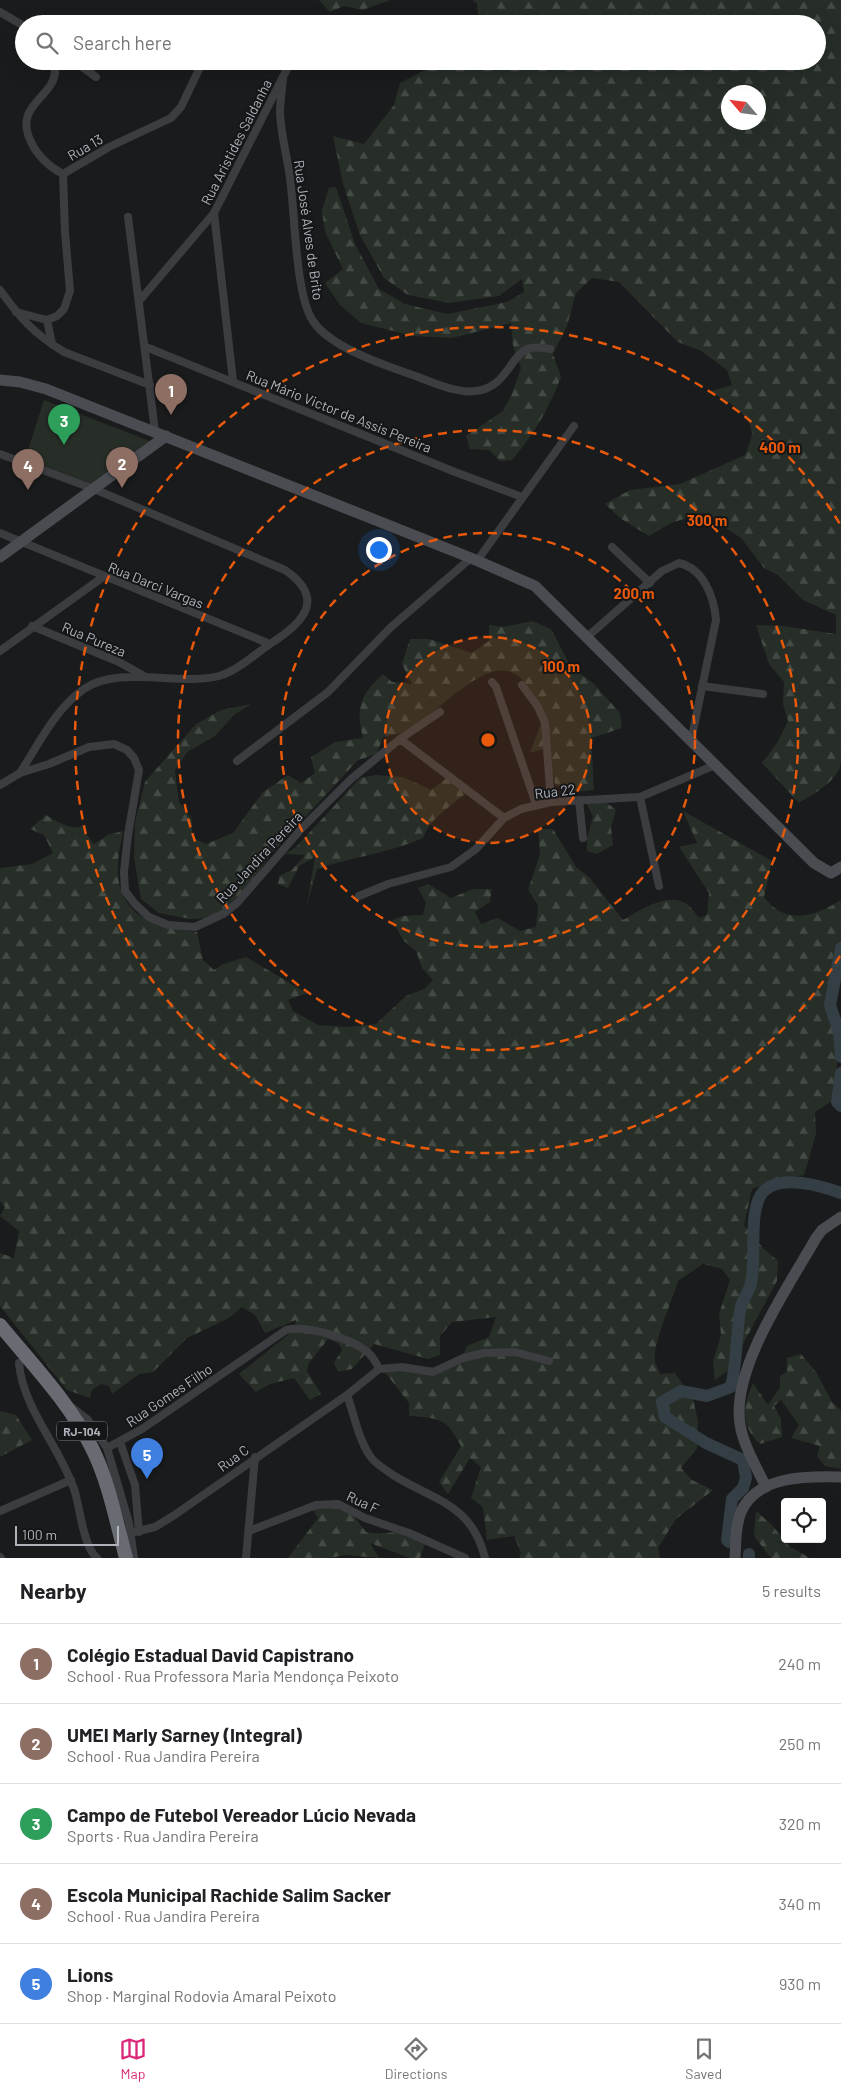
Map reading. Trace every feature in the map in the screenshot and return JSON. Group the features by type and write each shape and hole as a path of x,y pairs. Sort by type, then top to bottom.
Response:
{"highway":[{"name":"RJ-104","path":"0,1325 63,1402 92,1449 108,1486 127,1557"},
{"name":"RJ-104","path":"0,1339 54,1405 83,1450 109,1520 127,1557"},
{"path":"108,1486 114,1472"}],"street":[{"path":"0,12 15,21"},
{"path":"54,70 55,74 50,85 32,108 26,121 26,133 46,164 63,174"},
{"path":"86,70 96,77"},
{"name":"Rua 13","path":"47,320 57,316 64,309 70,291 63,174 109,147 171,118 181,108 199,70"},
{"name":"Rua Aristides Saldanha","path":"140,300 214,213 287,70"},
{"name":"Rua José Alves de Brito","path":"283,79 280,111 282,133 291,186 304,299 313,322 340,344 364,356 456,390 476,391 494,384 507,373 523,351 529,348 550,349"},
{"path":"214,213 233,381"},
{"path":"128,217 146,347 155,431"},
{"path":"0,290 26,325 64,352 150,386"},
{"path":"16,312 47,320 52,344"},
{"name":"Rua Mário Victor de Assis Pereira","path":"146,347 455,472 522,497"},
{"path":"0,380 20,382 46,389 155,431 534,586 824,871 831,874 841,866"},
{"path":"237,761 328,692 391,627 474,560 574,426"},
{"path":"0,557 166,436"},
{"path":"0,454 94,489 285,570 304,586 308,598 306,609 300,622 220,676 187,679 144,676 104,680 84,688 62,710 20,773"},
{"name":"Rua Darci Vargas","path":"0,534 270,644"},
{"path":"612,547 650,583"},
{"path":"586,638 662,571 678,563 695,571 710,591 715,605 716,620 691,741"},
{"path":"0,651 32,626 103,577"},
{"name":"Rua Pureza","path":"32,626 119,662 144,676"},
{"path":"492,682 496,687 536,804"},
{"path":"522,685 538,707 545,723 551,802"},
{"path":"702,686 763,694"},
{"name":"Rua Jandira Pereira","path":"0,785 20,773 49,764 89,747 114,744 127,750 134,758 139,770 128,835 124,872 125,891 149,917 168,925 195,927 223,914 237,903 302,828 351,779 400,739 440,712"},
{"path":"400,739 504,818"},
{"name":"Rua 22","path":"359,896 388,884 450,867 476,849 504,818 521,809 551,802 640,796 716,766"},
{"path":"640,796 659,886"},
{"path":"579,800 583,838"},
{"path":"766,1487 740,1424 739,1405 748,1369 758,1339 816,1238 822,1230 841,1217"},
{"name":"Rua Gomes Filho","path":"107,1448 120,1442 276,1335 296,1327 308,1328 356,1345 371,1355 379,1369"},
{"path":"379,1369 402,1367 433,1372 463,1358 484,1353 515,1352 549,1361"},
{"path":"19,1362 22,1384 28,1399 61,1457 95,1557"},
{"name":"Rua C","path":"130,1533 155,1527 173,1516 255,1457 347,1395 379,1369"},
{"path":"347,1395 370,1456 395,1476 416,1489 451,1506 466,1518 480,1540 485,1558"},
{"path":"63,1402 80,1412 88,1420 107,1448 130,1533 127,1557"},
{"path":"120,1442 135,1485 139,1532"},
{"path":"246,1558 255,1457"},
{"path":"735,1558 738,1525 749,1499 766,1487 785,1480 841,1477"},
{"path":"0,1511 70,1480"},
{"name":"Rua F","path":"249,1531 316,1505 338,1504 365,1518 409,1533 465,1558"}],"green space":[{"path":"319,0 390,0 363,10 344,6 330,12"},
{"path":"473,0 841,0 841,762 839,769 830,781 799,803 762,763 777,743 788,721 783,704 784,682 769,664 756,625 783,626 836,634 836,615 803,600 778,575 764,568 741,538 703,513 671,523 649,536 620,518 605,504 630,490 680,484 745,455 752,433 747,419 729,402 708,392 732,385 727,370 701,351 678,342 619,282 592,278 576,293 567,326 553,354 561,377 546,410 534,431 512,460 500,461 489,450 470,449 466,436 503,411 512,394 521,368 513,346 511,323 452,338 413,336 361,323 340,305 325,283 343,269 325,232 322,210 329,188 336,187 355,244 379,289 405,304 447,314 507,302 524,292 522,279 499,296 449,303 408,295 384,278 360,235 343,184 333,136 364,144 394,105 400,83 425,70 826,70 826,15 478,15 477,4"},
{"path":"44,400 152,442 93,484 25,459"},
{"path":"532,621 551,629 571,667 593,683 620,713 622,728 591,738 594,790 572,792 555,784 550,755 546,748 530,753 545,712 529,687 517,675 504,671 490,673 460,690 418,724 406,731 383,737 377,754 358,760 272,853 247,888 212,918 190,919 159,913 141,899 134,858 135,823 145,782 196,724 221,710 251,704 234,715 215,736 187,752 175,771 179,802 192,819 192,837 206,844 233,833 263,792 288,775 301,783 315,773 311,757 335,742 363,738 360,710 365,695 375,681 383,674 392,682 412,684 402,664 410,639 429,639 472,653 489,641 489,625 503,627"},
{"path":"376,775 403,777 431,790 448,777 466,793 436,818 423,838 317,869 307,905 315,857 299,866 288,888 278,884 279,876 292,870 305,855 285,854 296,847 360,778"},
{"path":"585,801 606,802 616,810 611,827 613,845 597,854 587,851 587,839 593,816"},
{"path":"683,811 772,861 764,897 782,912 801,916 811,914 821,911 841,900 841,943 834,949 826,1009 837,1039 837,1066 832,1101 815,1112 816,1134 804,1175 780,1179 752,1189 744,1225 763,1248 778,1261 777,1281 729,1370 715,1380 713,1362 721,1335 719,1314 730,1280 722,1269 703,1264 678,1281 660,1332 655,1359 660,1374 675,1373 693,1399 698,1421 697,1448 681,1468 692,1480 713,1490 676,1519 658,1548 660,1558 519,1558 521,1553 514,1536 487,1540 483,1507 471,1498 481,1467 470,1458 448,1494 439,1482 461,1446 451,1430 441,1421 409,1416 409,1403 384,1371 411,1366 435,1368 463,1356 467,1346 489,1337 496,1317 452,1322 440,1336 440,1355 428,1359 374,1344 352,1369 338,1372 334,1363 342,1350 339,1344 328,1339 309,1363 307,1371 321,1394 310,1400 294,1378 270,1384 256,1392 239,1374 294,1330 296,1320 265,1333 255,1315 242,1307 229,1318 187,1338 153,1372 139,1374 112,1394 109,1386 101,1384 92,1390 90,1398 67,1390 0,1306 0,1253 14,1258 19,1231 0,1216 5,1207 0,1201 0,868 32,864 53,853 44,835 30,829 46,815 59,823 69,826 84,826 86,834 94,844 108,835 123,831 118,861 120,886 125,899 133,909 155,923 197,932 203,960 214,970 223,964 246,957 307,993 288,1000 293,1011 318,1025 347,1027 376,1024 406,996 424,989 433,980 422,968 416,951 403,940 392,920 403,916 423,915 426,903 418,888 428,884 451,898 473,889 492,889 490,902 475,912 481,924 498,918 520,931 536,927 538,905 528,890 540,854 538,829 553,829 576,867 589,877 623,920 653,904 670,900 678,900 687,904 699,918 707,915 709,893 679,847 697,843"},
{"path":"801,1354 816,1372 832,1402 841,1410 841,1469 825,1466 817,1456 820,1446 791,1438 799,1425 781,1400 774,1406 781,1419 782,1437 760,1444 746,1423 747,1400 753,1383 768,1405 780,1387 780,1376 787,1372 787,1358"},
{"path":"0,1411 16,1415 32,1440 0,1457"},
{"path":"341,1506 352,1514 366,1532 396,1532 409,1534 416,1538 425,1544 420,1558 410,1558 370,1543 379,1558 345,1555 330,1558 288,1558 318,1518 312,1508"},
{"path":"756,1511 781,1536 781,1543 787,1543 810,1558 771,1558 754,1536"}],"waterway":[{"path":"841,948 830,1005 839,1032 841,1057"},
{"path":"841,1073 837,1102 841,1106"},
{"path":"729,1542 727,1540 732,1499 743,1488 746,1478 743,1460 706,1443 665,1417 662,1402 681,1391 707,1396 731,1387 741,1307 750,1287 753,1273 756,1209 764,1191 771,1186 791,1182 823,1187 841,1193"}],"place":[{"name":"Colégio Estadual David Capistrano","path":"171,415"},
{"name":"Campo de Futebol Vereador Lúcio Nevada","path":"64,445"},
{"name":"UMEI Marly Sarney (Integral)","path":"122,488"},
{"name":"Escola Municipal Rachide Salim Sacker","path":"28,490"},
{"name":"Lions","path":"147,1479"}]}
